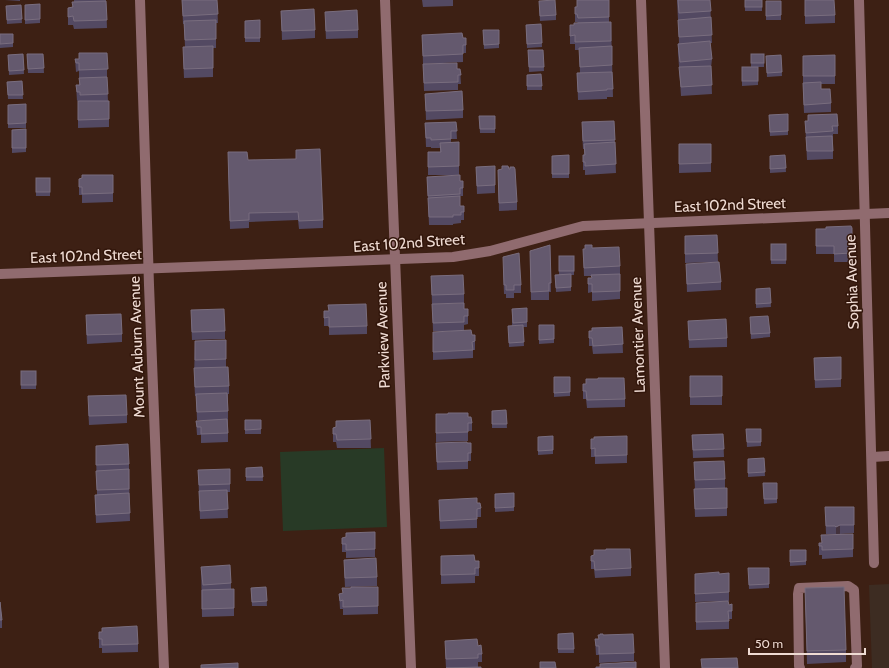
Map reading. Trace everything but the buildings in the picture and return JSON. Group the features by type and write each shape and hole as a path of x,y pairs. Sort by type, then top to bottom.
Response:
{"street":[{"name":"Mount Auburn Avenue","path":"140,0 148,269 164,668"},
{"name":"Parkview Avenue","path":"385,0 411,668"},
{"name":"Lamontier Avenue","path":"641,0 665,668"},
{"name":"Sophia Avenue","path":"859,0 874,563"},
{"name":"East 102nd Street","path":"0,274 454,257 490,250 583,226 889,213"},
{"path":"872,457 889,456"},
{"path":"800,668 799,588 848,586 854,590 857,666 855,668"}],"shaded area":[{"path":"889,584 889,668 872,668 869,585"}],"green space":[{"path":"384,448 387,527 283,531 280,452"}]}
